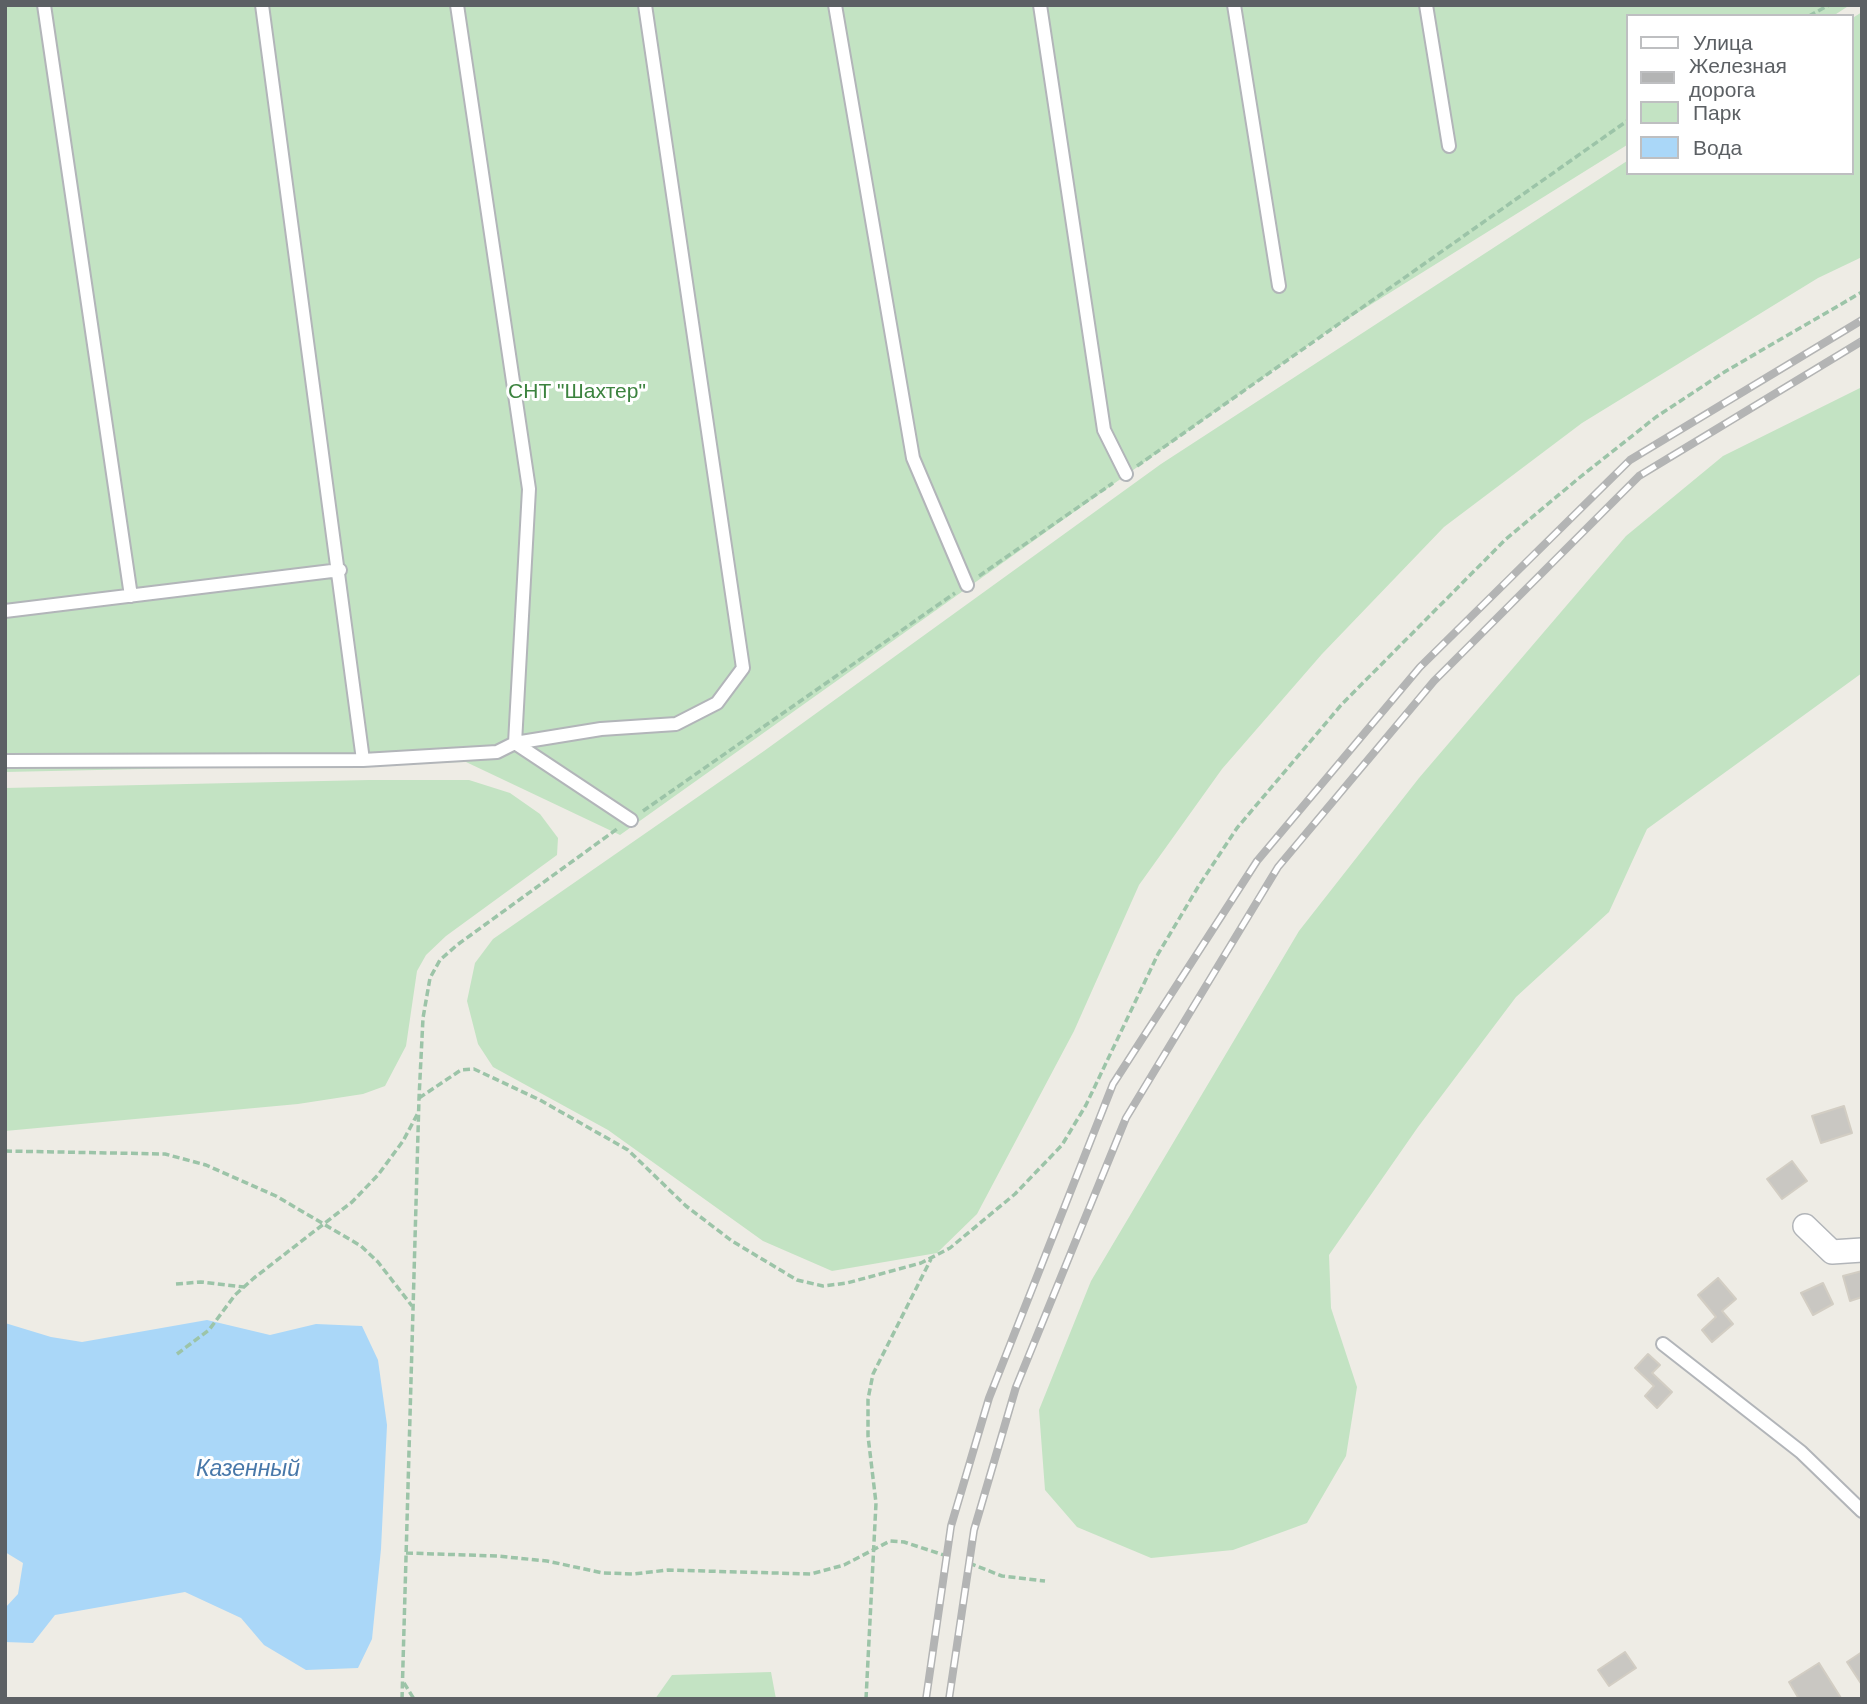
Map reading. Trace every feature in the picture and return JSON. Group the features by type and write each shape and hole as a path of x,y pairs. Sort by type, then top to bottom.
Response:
{"street":[{"path":"1805,1226 1832,1252 1862,1250"}],"lane":[{"path":"44,5 131,596"},
{"path":"262,5 340,570 363,760"},
{"path":"457,5 529,489 515,743"},
{"path":"5,761 363,760 497,752 515,743 601,729 676,724 718,703 743,668 645,5"},
{"path":"835,5 914,458 967,585"},
{"path":"1040,5 1104,430 1126,474"},
{"path":"1234,5 1279,286"},
{"path":"1426,5 1449,146"},
{"path":"5,611 340,570"},
{"path":"515,743 631,820"},
{"path":"1663,1344 1801,1452 1862,1511"}],"path":[{"path":"1813,14 1829,5"},
{"path":"402,1699 423,1018 430,978 440,960 631,820 1626,122"},
{"path":"419,1098 461,1070 474,1069 540,1100 628,1150 686,1206 732,1241 797,1280 824,1286 847,1283 920,1263 932,1257 980,1225 1062,1145 1086,1105 1158,954 1198,887 1237,828 1342,704 1506,539 1656,417 1726,371 1862,292"},
{"path":"177,1354 209,1330 244,1287 338,1216 378,1175 403,1141 419,1111"},
{"path":"5,1151 165,1154 206,1165 248,1182 298,1208 370,1254 413,1308"},
{"path":"866,1699 876,1503 868,1436 868,1399 873,1374 932,1257"},
{"path":"176,1284 201,1282 244,1287"},
{"path":"406,1553 534,1560 603,1573 634,1574 668,1570 811,1574 844,1565 890,1541 904,1542 947,1556"},
{"path":"969,1563 1002,1576 1045,1581"},
{"path":"403,1681 414,1699"}],"green space":[{"name":"СНТ \"Шахтер\"","path":"5,5 1850,5 1836,14 1626,14 1626,146 1330,330 620,835 466,762 5,772"},
{"path":"1862,12 1862,257 1818,278 1582,423 1444,527 1322,654 1222,769 1139,885 1074,1031 977,1214 937,1253 832,1271 763,1241 608,1130 493,1067 478,1044 467,1001 475,963 493,939 764,751 1161,464 1626,162 1626,175 1853,175 1853,18"},
{"path":"1862,387 1862,673 1647,829 1609,912 1516,997 1418,1127 1329,1255 1331,1308 1357,1387 1346,1456 1307,1523 1233,1550 1151,1558 1077,1527 1045,1490 1039,1410 1091,1281 1299,931 1419,778 1626,536 1723,456"},
{"path":"469,780 510,793 540,814 558,838 557,855 446,936 426,955 417,971 406,1046 385,1086 363,1094 298,1104 5,1131 5,788"},
{"path":"771,1672 776,1699 655,1699 672,1675"}],"water":[{"name":"Казенный","path":"207,1320 270,1335 316,1324 362,1326 378,1360 387,1425 381,1549 372,1639 358,1668 306,1670 264,1645 241,1618 185,1592 55,1615 33,1643 5,1642 5,1608 18,1594 23,1563 5,1552 5,1323 51,1337 82,1342"}],"building":[{"path":"1844,1106 1852,1133 1821,1143 1812,1116"},
{"path":"1792,1161 1807,1181 1782,1199 1767,1179"},
{"path":"1862,1271 1862,1297 1850,1301 1843,1276"},
{"path":"1718,1278 1736,1299 1722,1311 1733,1324 1712,1342 1702,1330 1716,1317 1698,1295"},
{"path":"1823,1283 1833,1304 1813,1315 1801,1293"},
{"path":"1648,1354 1660,1365 1652,1373 1672,1392 1657,1408 1645,1396 1654,1386 1635,1368"},
{"path":"1625,1652 1636,1668 1609,1686 1598,1670"},
{"path":"1862,1652 1862,1685 1847,1662"},
{"path":"1819,1663 1840,1699 1799,1699 1789,1682"}],"railway":[{"path":"926,1699 951,1526 989,1398 1113,1084 1257,861 1420,667 1630,460 1862,320"},
{"path":"949,1699 974,1530 1016,1387 1126,1118 1278,867 1434,681 1639,476 1862,341"}]}
